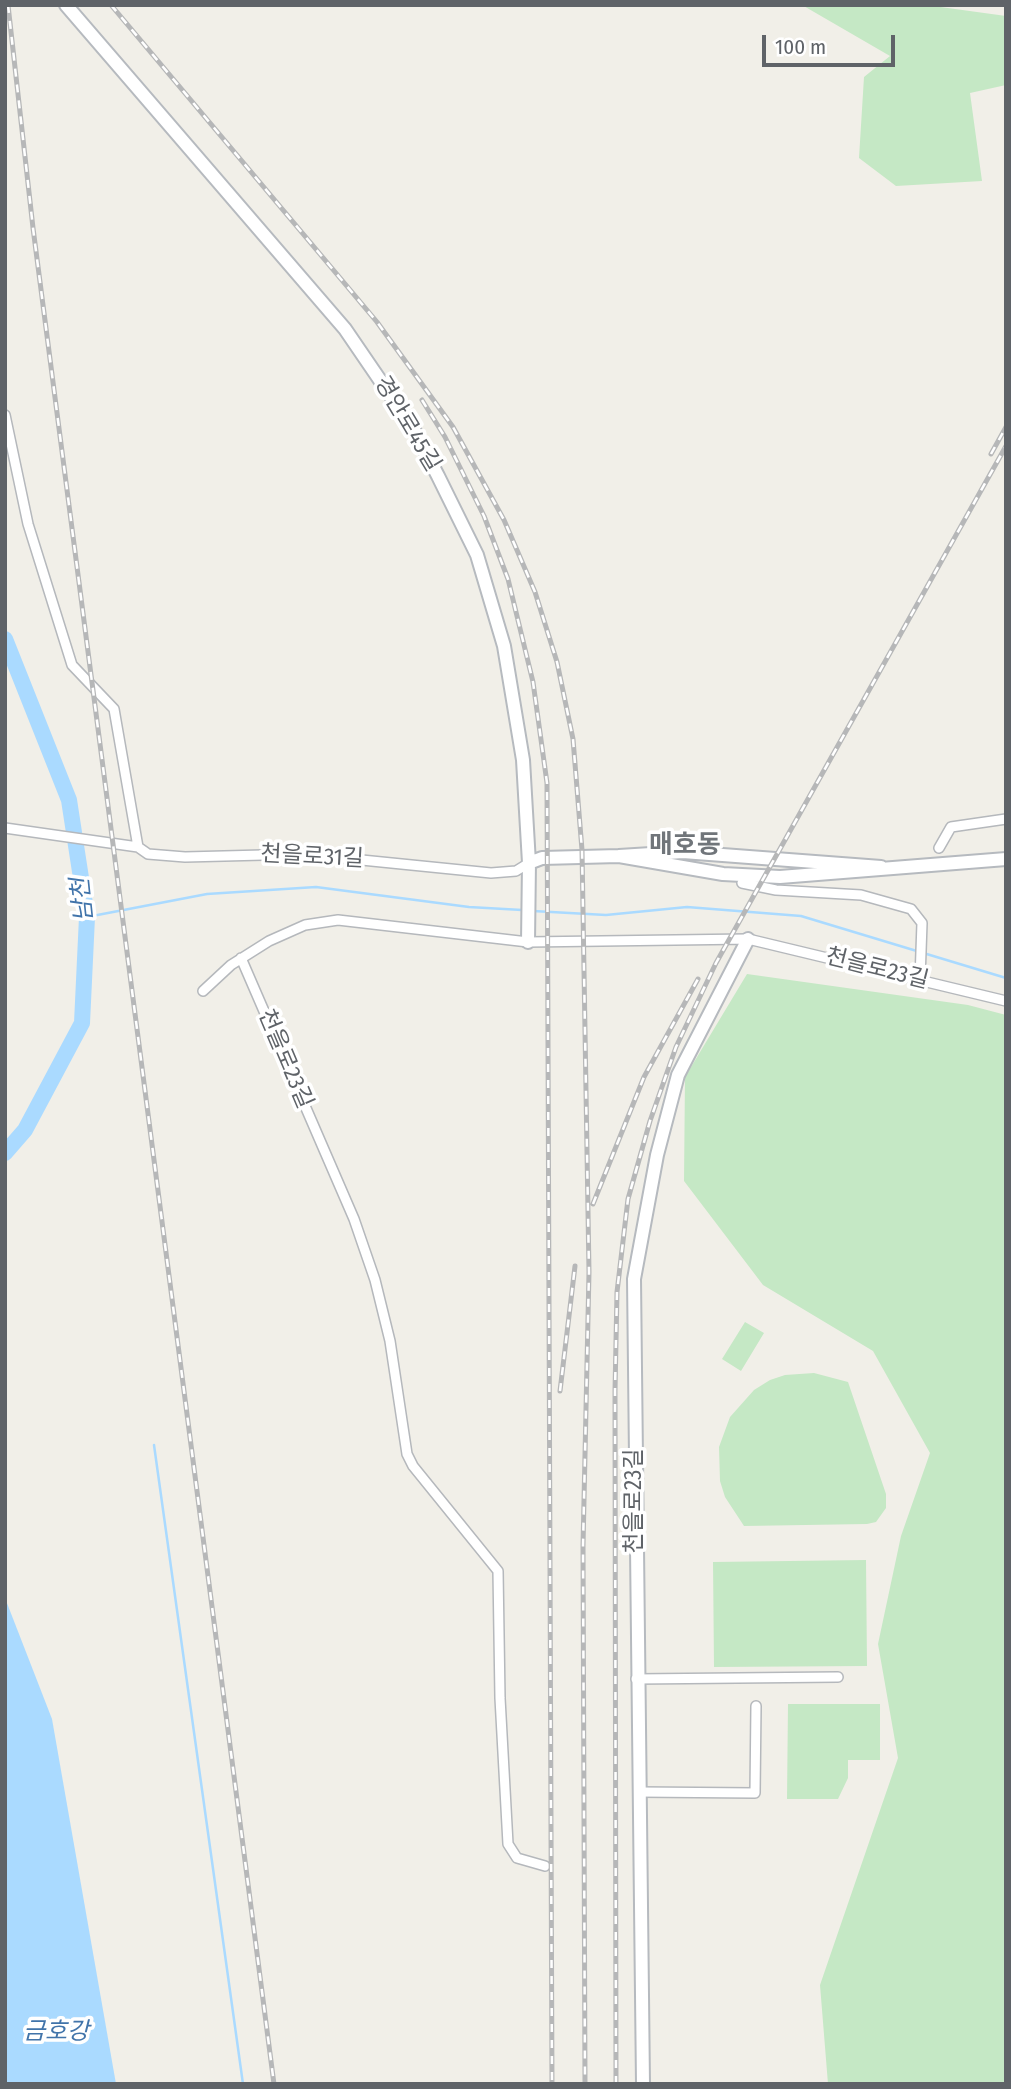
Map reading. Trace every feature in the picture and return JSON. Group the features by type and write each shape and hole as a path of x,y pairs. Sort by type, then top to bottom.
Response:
{"street":[{"name":"경안로45길","path":"66,5 345,329 414,430 477,555 493,599 504,646 523,760 529,863 527,936"},
{"path":"5,415 28,524 72,665 114,709 138,847"},
{"path":"940,848 951,827 1006,819"},
{"name":"천을로31길","path":"7,829 138,847 148,854 185,857 302,854 491,873 516,871 542,858 619,856"},
{"path":"619,856 682,852 881,867"},
{"path":"619,856 748,876 811,876 881,867 1006,859"},
{"path":"741,883 776,890 861,895 911,909 922,923 921,974"},
{"name":"천을로23길","path":"203,991 241,958 269,941 305,925 338,920 527,936 748,939 921,974 1006,1002"},
{"name":"천을로23길","path":"643,2084 636,1679 634,1279 657,1155 678,1075 748,939"},
{"name":"천을로23길","path":"241,958 354,1219 390,1341 407,1454 413,1466 498,1571 508,1844 517,1858 545,1867"},
{"path":"636,1679 838,1677"},
{"path":"639,1792 755,1793 756,1706"}],"green space":[{"path":"802,5 926,5 1006,16 1006,85 970,93 982,181 896,186 859,158 864,77 890,56"},
{"path":"747,974 968,1005 1006,1015 1006,2084 828,2084 820,1985 898,1758 878,1644 901,1536 930,1453 873,1351 763,1285 684,1181 685,1077"},
{"path":"745,1322 764,1333 741,1371 722,1359"},
{"path":"814,1373 848,1382 886,1494 886,1508 876,1522 867,1524 744,1526 725,1497 720,1481 719,1447 730,1417 754,1390 770,1380 785,1375"},
{"path":"866,1560 867,1666 714,1667 713,1562"},
{"path":"788,1704 880,1704 880,1760 848,1760 848,1778 838,1799 787,1799"}],"water":[{"name":"금호강","path":"5,1598 52,1719 116,2084 5,2084"}],"waterway":[{"name":"남천","path":"5,639 69,800 87,917 82,1023 25,1130 5,1153"},
{"path":"87,917 207,894 316,887 469,907 522,910"},
{"path":"533,911 606,915 687,907 801,916 1006,978"},
{"path":"154,1445 243,2084"}],"railway":[{"path":"8,5 33,228 274,2084"},
{"path":"111,5 377,322 453,427 504,520 535,592 557,662 573,739 582,850 589,1272 583,1546 585,2084"},
{"path":"422,400 445,437 484,516 508,579 533,682 547,783 552,2084"},
{"path":"991,454 1006,427"},
{"path":"616,2084 615,1391 617,1292 628,1199 650,1121 676,1047 716,963 1006,446"},
{"path":"593,1204 644,1077 698,979"},
{"path":"560,1391 575,1266"}],"district":[{"name":"매호동","path":"685,846"}]}
